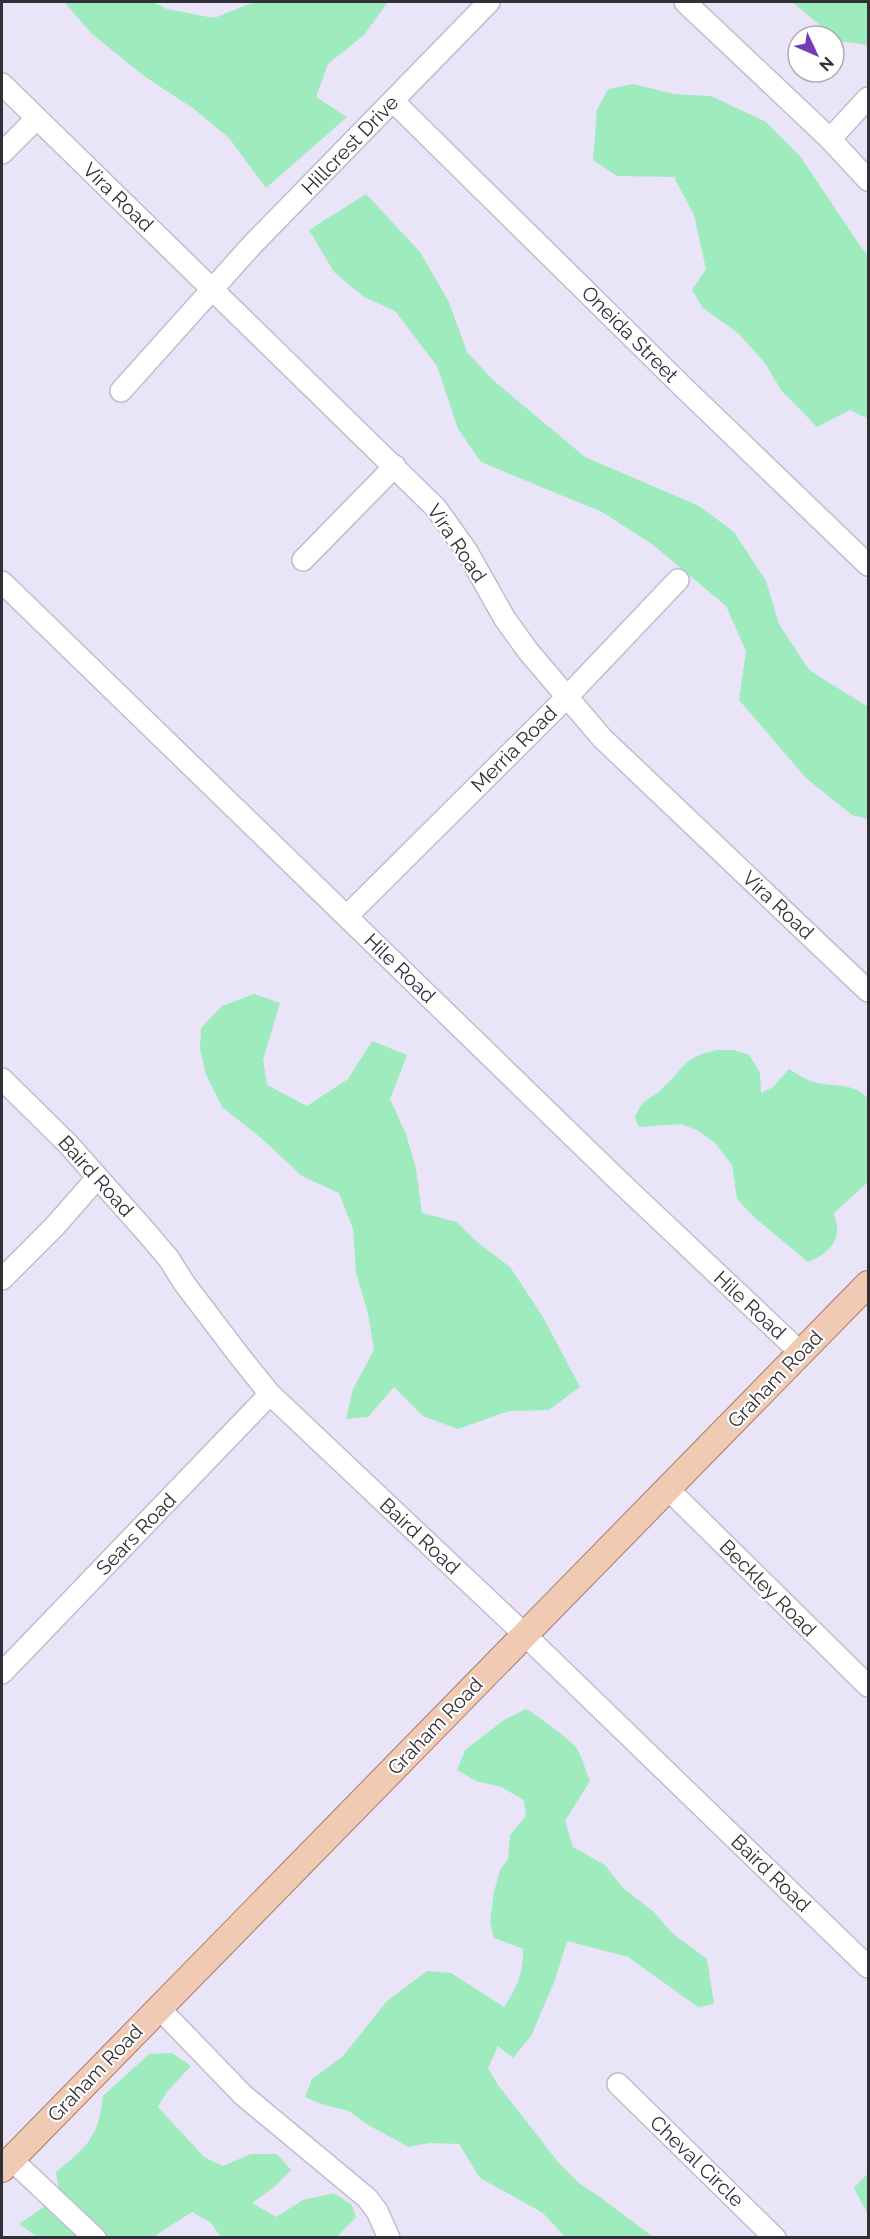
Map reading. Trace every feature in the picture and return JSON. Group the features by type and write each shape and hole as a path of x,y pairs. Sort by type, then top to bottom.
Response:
{"main road":[{"name":"Graham Road","path":"6,2164 868,1284"}],"street":[{"name":"Hillcrest Drive","path":"121,391 252,245 489,2"},
{"path":"686,2 830,139 868,180"},
{"name":"Vira Road","path":"2,84 436,508 452,528 505,619 566,698 602,738 868,991"},
{"path":"830,139 868,98"},
{"name":"Oneida Street","path":"393,101 682,386 868,565"},
{"path":"2,153 37,118"},
{"path":"303,560 394,466"},
{"name":"Merria Road","path":"347,916 566,698 678,580"},
{"name":"Hile Road","path":"2,582 620,1182 801,1353"},
{"name":"Baird Road","path":"2,1079 68,1144 169,1258 184,1283 270,1394 524,1634 868,1967"},
{"path":"2,1279 55,1226 97,1178"},
{"name":"Sears Road","path":"2,1674 270,1394"},
{"name":"Beckley Road","path":"668,1489 868,1686"},
{"path":"159,2008 243,2095 367,2198 377,2211 389,2238"},
{"name":"Cheval Circle","path":"618,2084 775,2238"},
{"path":"6,2164 95,2238"}],"green space":[{"path":"64,2 153,2 167,9 214,18 254,2 388,2 364,35 328,64 316,97 347,117 266,188 229,138 194,109 144,76 92,34"},
{"path":"792,2 868,2 868,45 846,42 846,24 819,24"},
{"path":"633,84 674,94 711,96 766,122 800,156 863,250 868,254 868,419 850,410 817,427 781,390 765,363 739,334 703,308 692,290 706,269 694,215 674,177 617,176 593,160 597,110 608,89"},
{"path":"366,194 420,252 449,302 467,352 494,381 585,457 699,506 734,532 766,581 779,624 809,670 868,707 868,819 852,815 806,778 739,700 746,651 726,606 652,544 602,512 481,462 458,429 437,366 395,311 364,297 334,272 309,230"},
{"path":"254,994 280,1003 263,1060 267,1085 307,1106 348,1079 372,1041 407,1055 390,1099 406,1134 416,1169 422,1213 457,1222 476,1241 510,1267 543,1317 580,1387 549,1410 509,1411 458,1429 423,1416 394,1387 368,1417 346,1419 353,1389 374,1350 368,1314 356,1272 353,1229 339,1193 302,1176 261,1138 222,1107 206,1075 200,1048 201,1028 222,1006"},
{"path":"717,1050 734,1050 749,1055 760,1073 761,1093 773,1087 789,1069 810,1081 849,1087 863,1093 868,1099 868,1182 834,1213 836,1238 827,1251 813,1260 808,1262 755,1218 737,1199 732,1165 715,1143 697,1130 681,1124 639,1127 635,1117 645,1101 659,1092 691,1059"},
{"path":"526,1709 575,1746 590,1781 565,1821 573,1847 605,1865 623,1888 654,1912 672,1933 707,1959 714,2004 698,2007 628,1957 567,1941 555,1980 531,2036 513,2058 498,2046 488,2068 498,2085 558,2162 580,2184 653,2237 565,2237 543,2213 480,2178 459,2144 429,2143 409,2147 368,2125 349,2111 324,2105 305,2097 312,2079 343,2056 387,2001 427,1971 451,1973 504,2007 512,1994 521,1973 523,1949 494,1938 490,1923 494,1892 500,1870 508,1859 510,1835 526,1816 524,1800 501,1787 476,1781 457,1770 465,1750 504,1720"},
{"path":"172,2053 191,2066 166,2093 158,2107 204,2157 223,2166 251,2154 277,2154 291,2170 273,2188 252,2203 276,2217 303,2200 334,2193 352,2205 356,2217 336,2238 221,2237 210,2222 192,2212 153,2237 37,2237 19,2224 60,2196 56,2172 90,2140 98,2122 103,2096 149,2054"},
{"path":"868,2173 868,2215 854,2188"}]}
